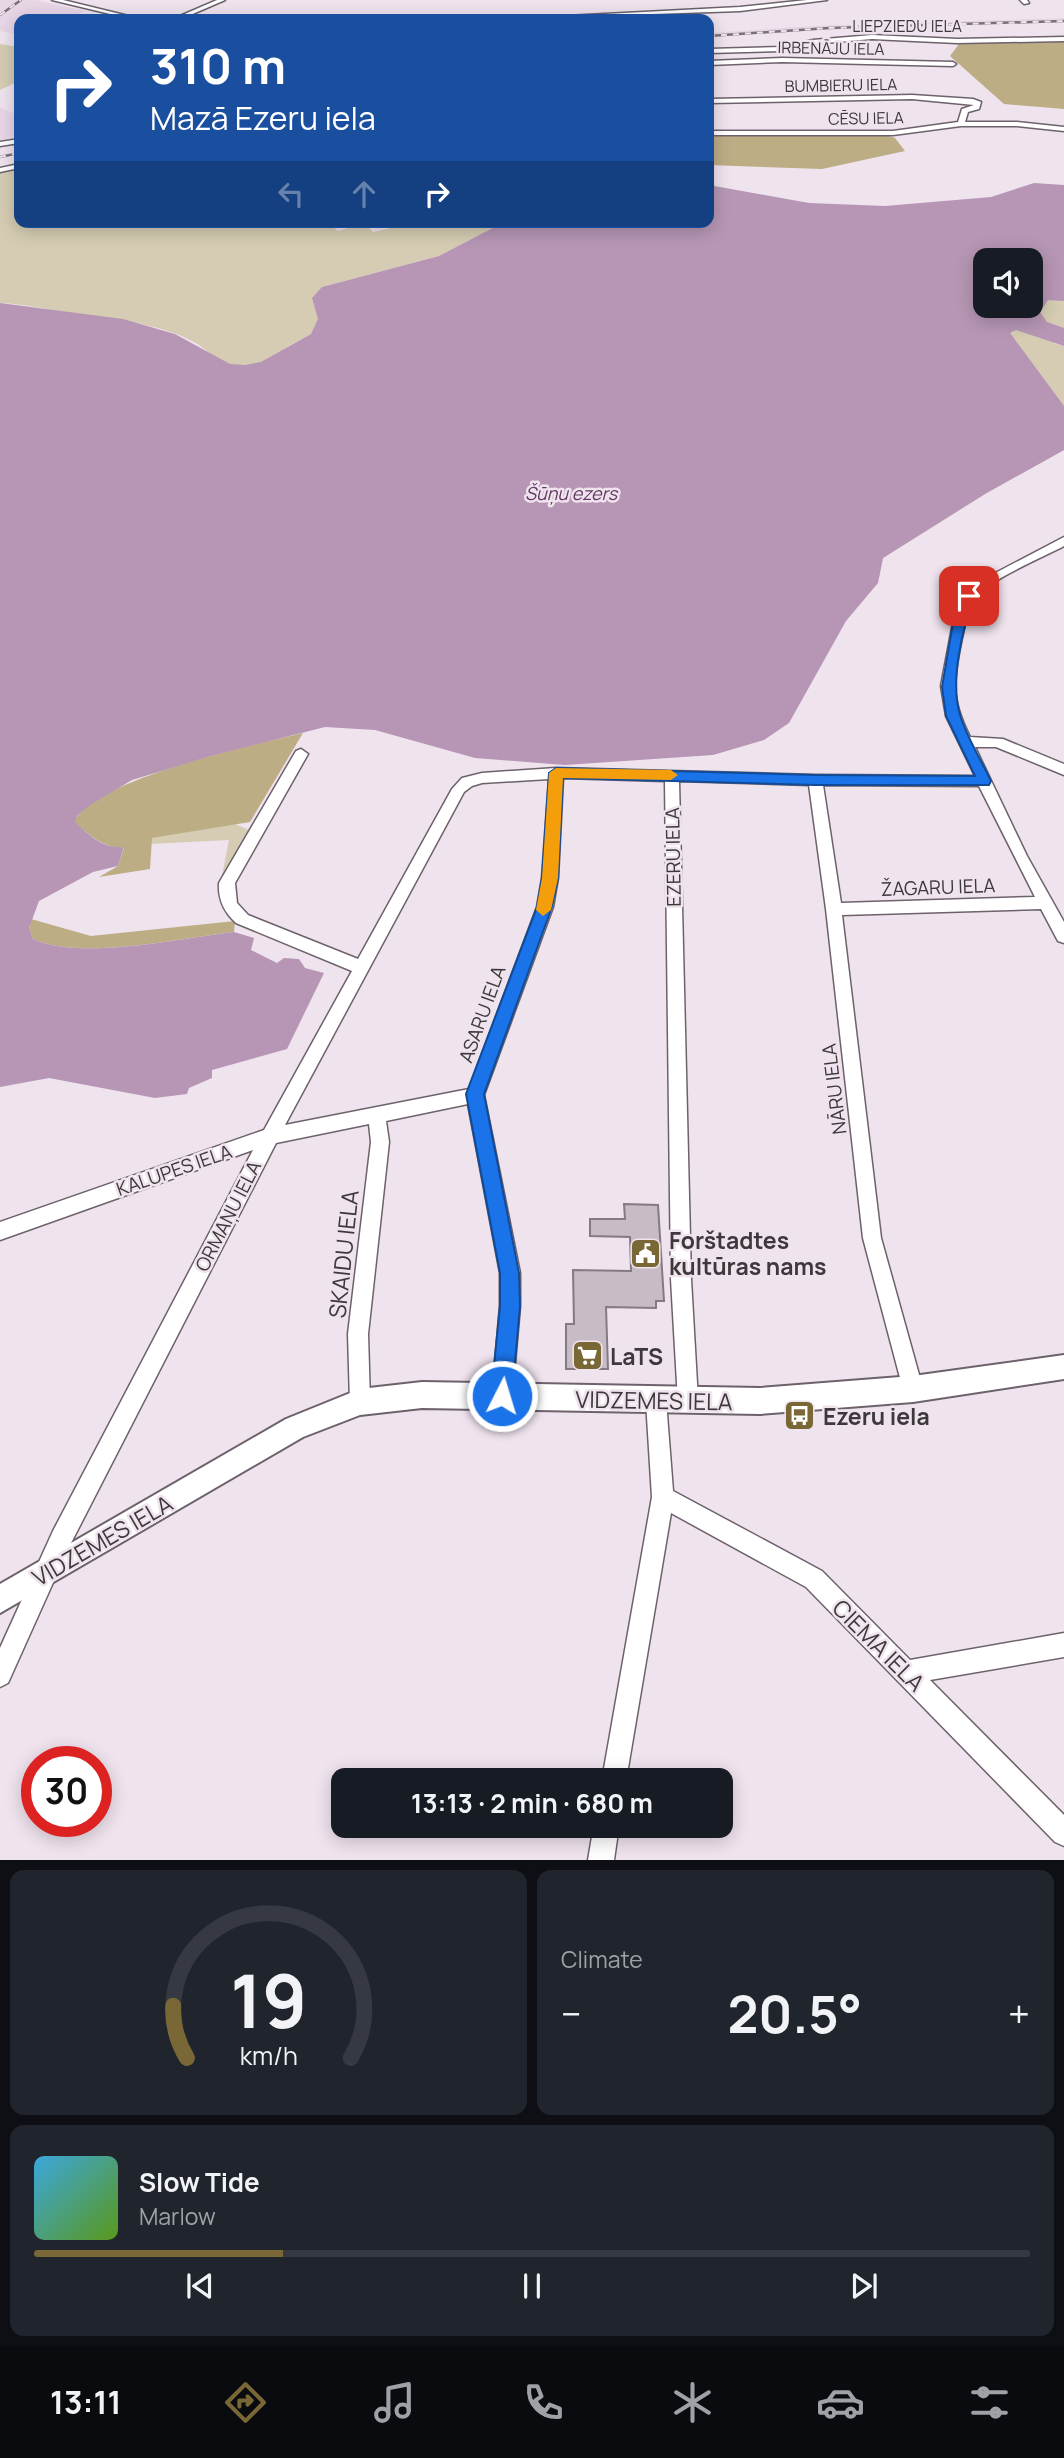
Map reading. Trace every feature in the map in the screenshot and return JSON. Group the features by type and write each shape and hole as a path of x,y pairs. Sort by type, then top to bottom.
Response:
{"street":[{"path":"55,0 116,14"},
{"path":"188,14 222,0"},
{"path":"624,14 740,9 824,0"},
{"name":"LIEPZIEDU IELA","path":"714,51 781,49 813,42 872,37 957,41 1064,39"},
{"name":"IRBENĀJU IELA","path":"714,63 782,60 953,64"},
{"name":"BUMBIERU IELA","path":"714,102 912,97 973,101 978,104 965,111 961,124"},
{"name":"CĒSU IELA","path":"714,133 893,133 961,124 1017,124 1064,129"},
{"path":"1064,541 986,583 969,596 960,617 948,687 953,716 965,742 1044,903 1064,937"},
{"path":"965,742 998,742 1064,770"},
{"path":"301,754 227,883 226,894 230,908 242,919 360,967"},
{"path":"556,773 815,780 984,781"},
{"name":"ORMAŅU IELA","path":"0,1675 43,1575 270,1136 458,789 467,782 482,778 556,773"},
{"name":"ASARU IELA","path":"502,1396 510,1306 510,1273 475,1094 545,907 550,878 556,773"},
{"name":"EZERU IELA","path":"672,775 681,1279 688,1401"},
{"name":"NĀRU IELA","path":"815,780 834,909 873,1238 913,1389"},
{"name":"ŽAGARU IELA","path":"834,909 1044,903"},
{"name":"KALUPES IELA","path":"0,1231 270,1136 475,1094"},
{"name":"SKAIDU IELA","path":"360,1402 358,1334 380,1142 376,1113"},
{"name":"VIDZEMES IELA","path":"0,1599 295,1428 360,1402 422,1395 656,1401 829,1397 913,1389 1064,1367"},
{"path":"616,1768 663,1497 656,1401"},
{"name":"CIEMA IELA","path":"663,1497 814,1579 1064,1833"},
{"path":"907,1672 1064,1645"},
{"path":"601,1860 605,1838"}],"shaded area":[{"path":"0,0 36,0 85,11 79,14 14,14 14,34 0,31"},
{"path":"1064,18 1064,22 853,28 714,37 714,33 810,26"},
{"path":"1064,41 1064,109 1004,104 950,56 959,44"},
{"path":"0,44 14,46 14,83 0,90"},
{"path":"0,107 14,114 14,137 0,140"},
{"path":"886,135 895,138 905,151 822,169 714,165 714,136"},
{"path":"14,169 14,228 335,228 338,231 369,228 373,232 391,228 493,228 439,256 322,287 328,306 311,334 287,347 263,367 217,364 207,351 172,332 128,321 0,303 0,173"},
{"path":"1064,295 1064,339 1053,343 1064,346 1064,450 985,494 883,558 879,577 848,546 985,341 1015,318 1043,318 1043,298"},
{"path":"303,733 250,822 152,838 150,869 99,877 118,866 124,848 103,843 74,822 87,806 111,791 178,766"},
{"path":"235,824 251,831 218,896 229,840 151,844 151,838"},
{"path":"31,919 91,936 235,921 234,932 131,946 77,948 33,939 29,929"}],"water":[{"name":"Šūņu ezers","path":"1034,183 1064,185 1064,301 1048,300 1043,308 1043,248 973,248 973,318 1043,316 1047,322 1064,328 1064,346 1016,330 1010,333 1064,406 1064,450 985,494 883,558 878,583 846,621 789,723 764,740 713,755 565,765 475,758 375,730 325,727 211,756 132,780 90,805 77,816 75,822 103,843 124,847 118,866 93,872 39,901 29,928 33,939 53,945 104,948 234,932 254,938 251,950 277,963 284,958 299,959 305,968 324,973 287,1049 212,1070 212,1078 189,1088 187,1094 155,1098 49,1078 0,1087 0,303 123,319 175,334 230,364 245,365 261,362 311,334 318,319 312,298 322,287 439,256 493,228 714,228 714,186 809,203 885,206 991,197"}],"building":[{"name":"Forštadtes kultūras nams","path":"624,1204 658,1205 664,1301 656,1301 656,1308 606,1307 608,1369 566,1369 566,1324 574,1324 573,1270 631,1271 630,1237 590,1236 590,1219 625,1219"}],"railway":[{"path":"0,15 21,0"},
{"path":"714,36 829,28 1064,21"},
{"path":"0,157 14,154"}],"slow traffic":[{"path":"543,910 550,878 556,773 671,775"}],"place":[{"name":"Forštadtes kultūras nams","path":"646,1253"},
{"name":"LaTS","path":"587,1356"},
{"name":"Ezeru iela","path":"800,1416"}],"route":[{"path":"502,1396 510,1306 510,1273 475,1094 545,907 550,878 556,773 815,780 984,781 953,716 948,687 960,617 969,596"}]}
